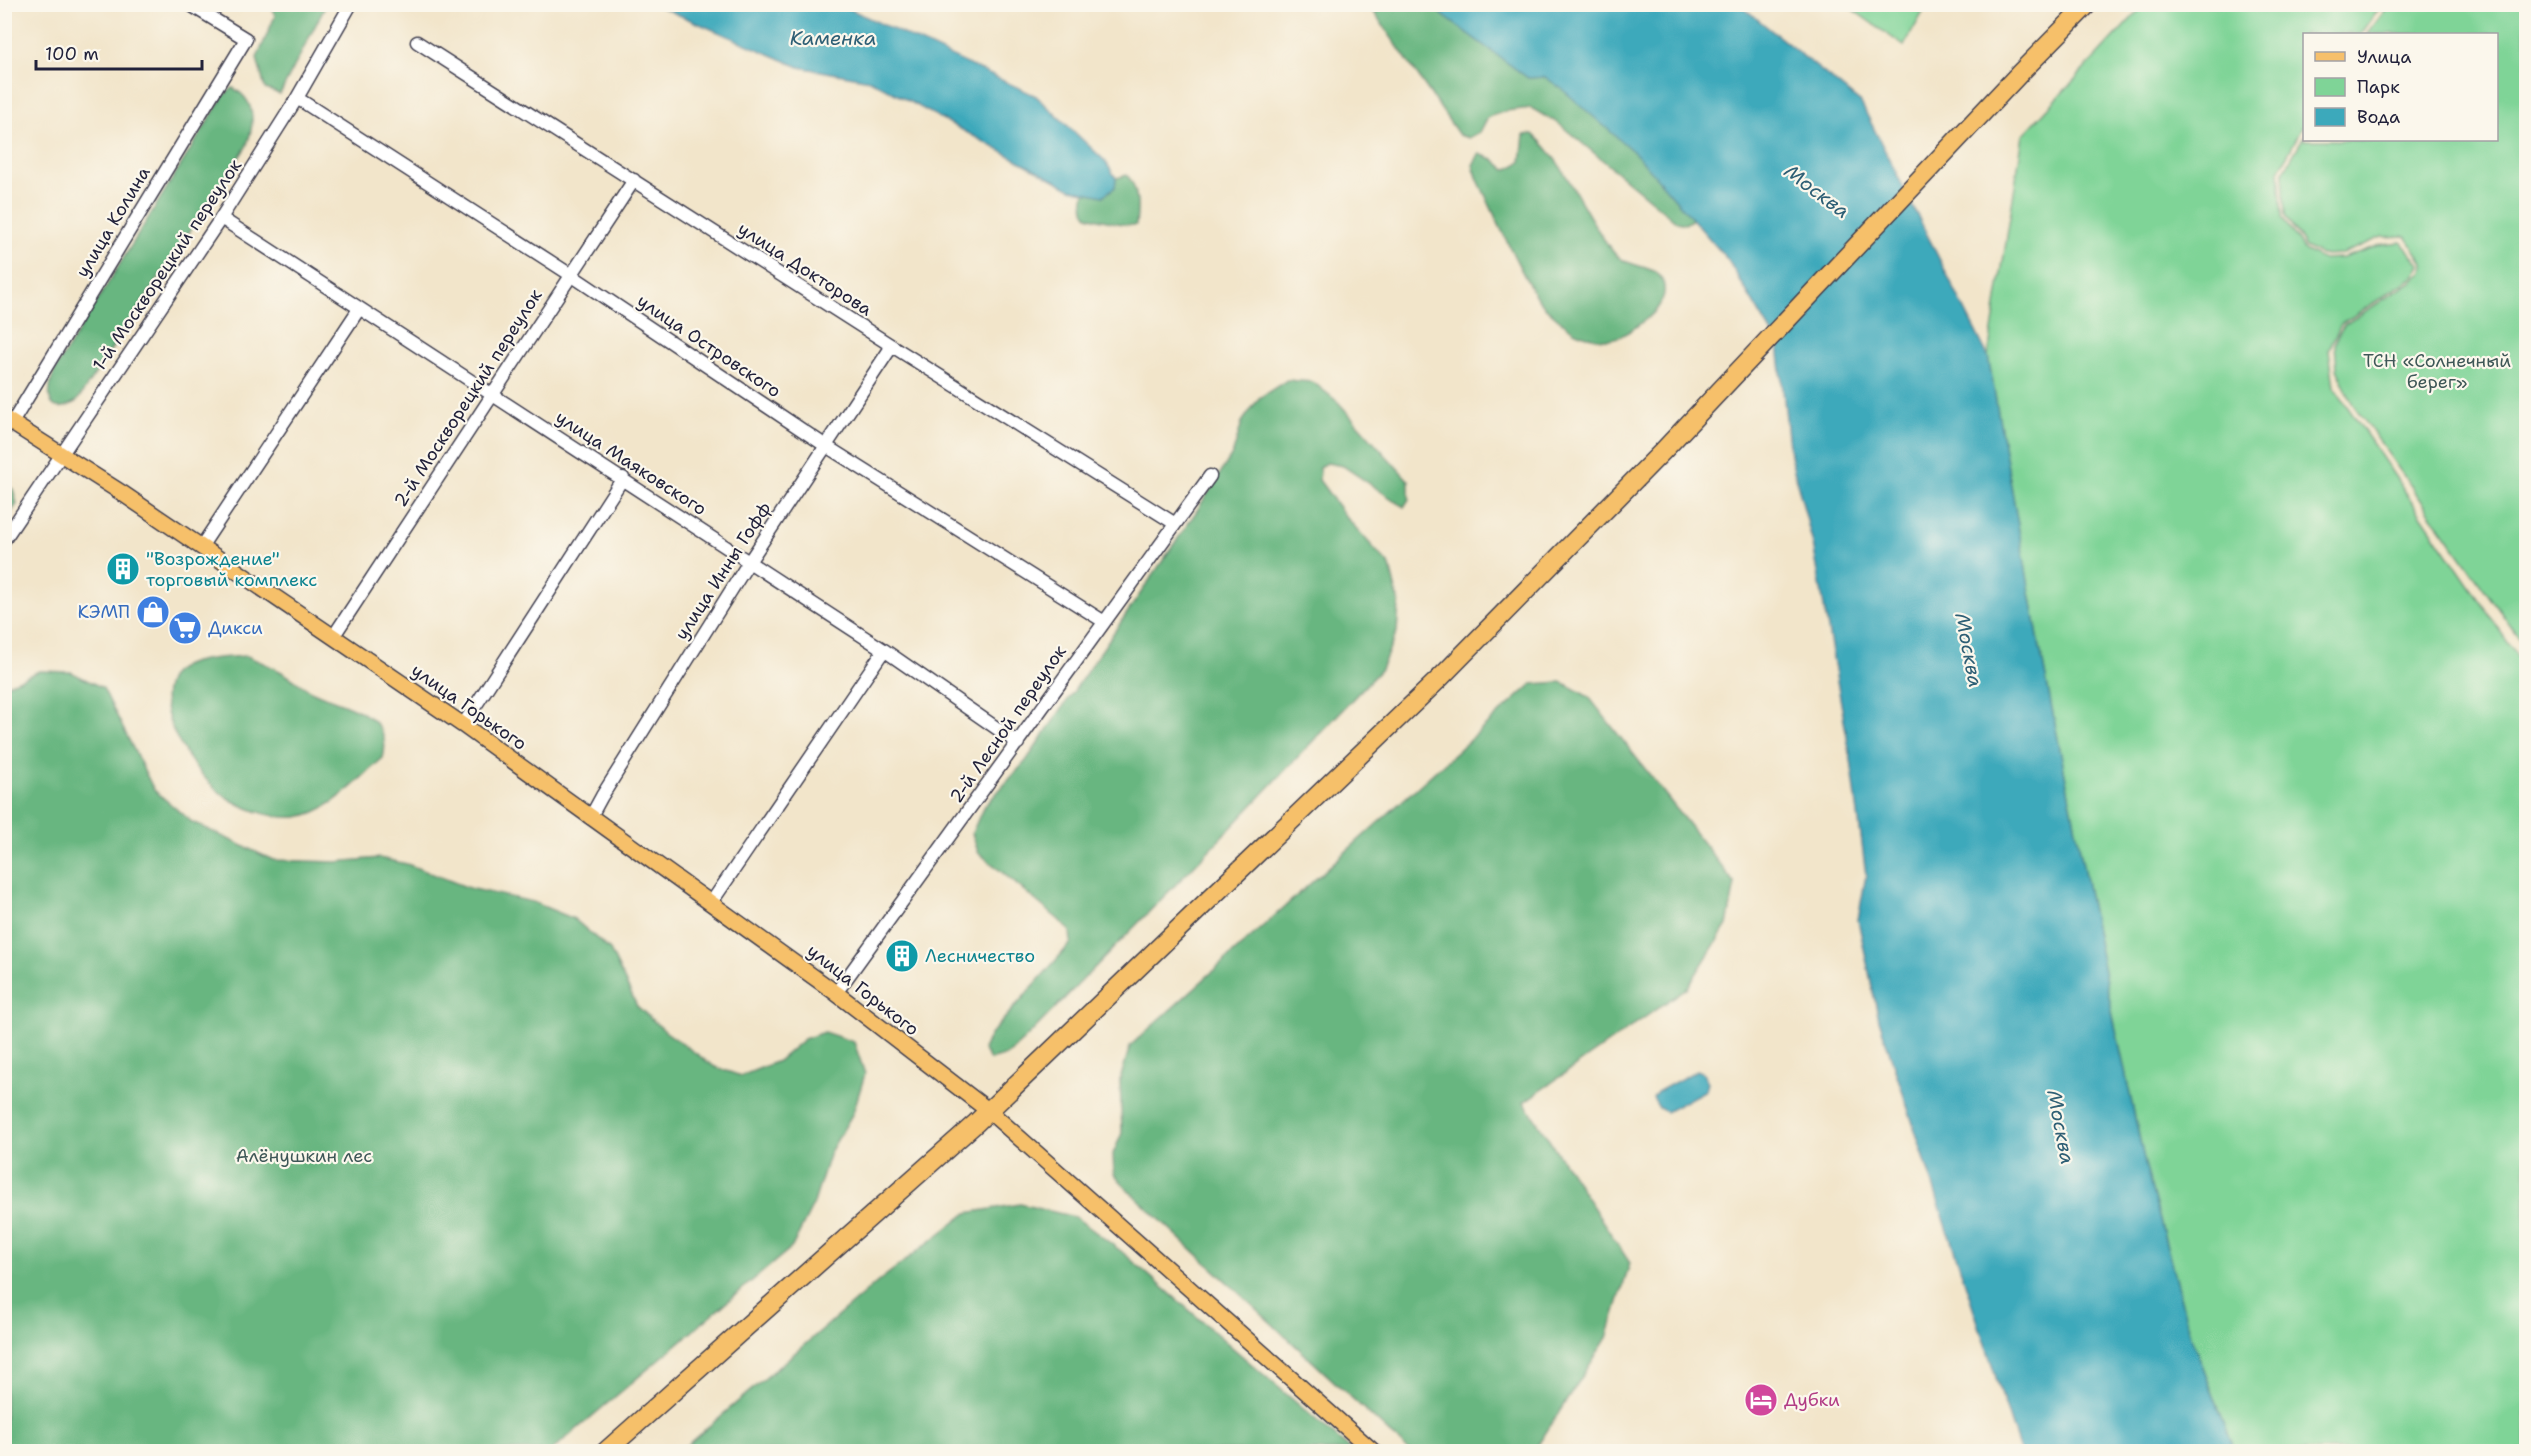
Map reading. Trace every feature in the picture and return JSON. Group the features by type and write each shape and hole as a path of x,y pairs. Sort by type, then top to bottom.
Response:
{"highway":[{"path":"605,1452 989,1111 1441,677 1664,451 2020,73 2088,4"}],"main road":[{"name":"улица Горького","path":"8,421 62,453 201,546 463,726 836,993 989,1111 1374,1452"}],"street":[{"name":"улица Колина","path":"8,421 246,39 189,4"},
{"name":"1-й Москворецкий переулок","path":"4,540 221,218 297,98 351,4"},
{"name":"улица Докторова","path":"417,42 892,346 1174,523"},
{"name":"улица Островского","path":"297,98 571,275 826,446 1103,621"},
{"name":"2-й Москворецкий переулок","path":"333,638 634,180"},
{"name":"улица Маяковского","path":"221,218 491,395 623,478 884,650 1018,743"},
{"path":"201,546 359,309"},
{"name":"улица Инны Гофф","path":"590,818 749,562 892,346"},
{"name":"2-й Лесной переулок","path":"836,993 1210,476"},
{"path":"463,726 623,478"},
{"path":"711,903 884,650"}],"green space":[{"name":"ТСН «Солнечный берег»","path":"2390,4 2526,5 2526,648 2352,403 2337,369 2335,344 2344,325 2411,282 2423,272 2424,264 2406,236 2382,237 2342,254 2321,255 2305,247 2285,215 2283,173 2303,138 2303,141 2498,141 2498,33 2368,33"},
{"path":"271,5 326,5 280,94 265,89 257,58 275,16"},
{"path":"1366,5 1429,5 1528,78 1545,77 1563,89 1636,154 1693,219 1685,224 1677,222 1558,123 1531,108 1506,111 1488,117 1480,132 1469,138 1459,135 1371,8"},
{"path":"1846,5 1927,5 1904,46"},
{"path":"2144,5 2382,5 2362,33 2303,33 2303,126 2279,171 2282,217 2304,250 2321,259 2343,258 2383,244 2401,242 2421,265 2415,276 2341,324 2329,350 2334,387 2526,669 2526,1451 2235,1451 2190,1334 2145,1164 2111,1007 2039,643 1988,356 2023,135"},
{"path":"233,88 246,99 252,114 251,130 246,147 77,401 66,406 53,405 50,392 57,366 224,95"},
{"path":"1533,134 1556,161 1594,225 1615,254 1621,259 1655,272 1663,282 1663,299 1654,313 1619,337 1601,339 1577,333 1540,301 1513,255 1478,180 1473,165 1479,154 1493,159 1506,170 1521,162 1524,135"},
{"path":"1127,175 1136,192 1136,225 1111,222 1087,215 1083,207 1085,192 1104,196 1115,187 1116,178"},
{"path":"1287,380 1313,382 1338,402 1409,481 1409,499 1404,507 1343,466 1327,463 1320,467 1319,480 1346,517 1390,566 1399,603 1397,632 1381,669 1225,834 1024,1040 1007,1055 990,1060 983,1049 990,1035 1071,943 1070,931 1059,920 978,852 972,833 983,808 1026,761 1196,512 1233,453 1242,422 1259,398"},
{"path":"5,485 13,489 17,504 5,521"},
{"path":"247,656 281,671 313,692 363,713 374,721 381,731 385,743 383,758 354,785 322,809 297,817 280,817 246,808 218,791 192,762 180,744 171,725 166,706 166,689 173,674 187,665 208,659"},
{"name":"Алёнушкин лес","path":"39,671 71,672 103,688 154,790 192,822 273,860 336,862 379,858 407,864 469,888 533,902 574,919 610,950 637,1006 666,1032 715,1067 741,1076 778,1061 804,1039 824,1032 854,1042 865,1074 853,1113 830,1152 814,1203 792,1247 551,1451 5,1451 4,686"},
{"path":"1562,682 1589,697 1735,884 1727,925 1688,987 1524,1102 1630,1263 1607,1338 1534,1451 1409,1451 1128,1190 1114,1174 1113,1154 1122,1133 1120,1080 1130,1046 1532,684"},
{"path":"1020,1204 1075,1217 1121,1251 1352,1451 680,1451 880,1280 967,1213"}],"water":[{"name":"Каменка","path":"656,5 841,5 1036,96 1105,161 1116,178 1115,187 1103,196 1071,189 870,80 799,67"},
{"name":"Москва","path":"1429,5 1740,5 1861,103 1988,356 2039,643 2111,1007 2145,1164 2190,1334 2235,1451 2020,1451 1879,1020 1858,920 1866,875 1851,760 1813,544 1790,455 1778,344 1728,260 1636,154 1562,89 1545,77 1528,78"},
{"path":"1697,1070 1702,1072 1708,1083 1706,1090 1666,1112 1659,1108 1653,1098 1657,1092"}],"place":[{"name":"\"Возрождение\" торговый комплекс","path":"123,569"},
{"name":"КЭМП","path":"153,612"},
{"name":"Дикси","path":"185,628"},
{"name":"Лесничество","path":"902,956"},
{"name":"Дубки","path":"1761,1400"}]}
